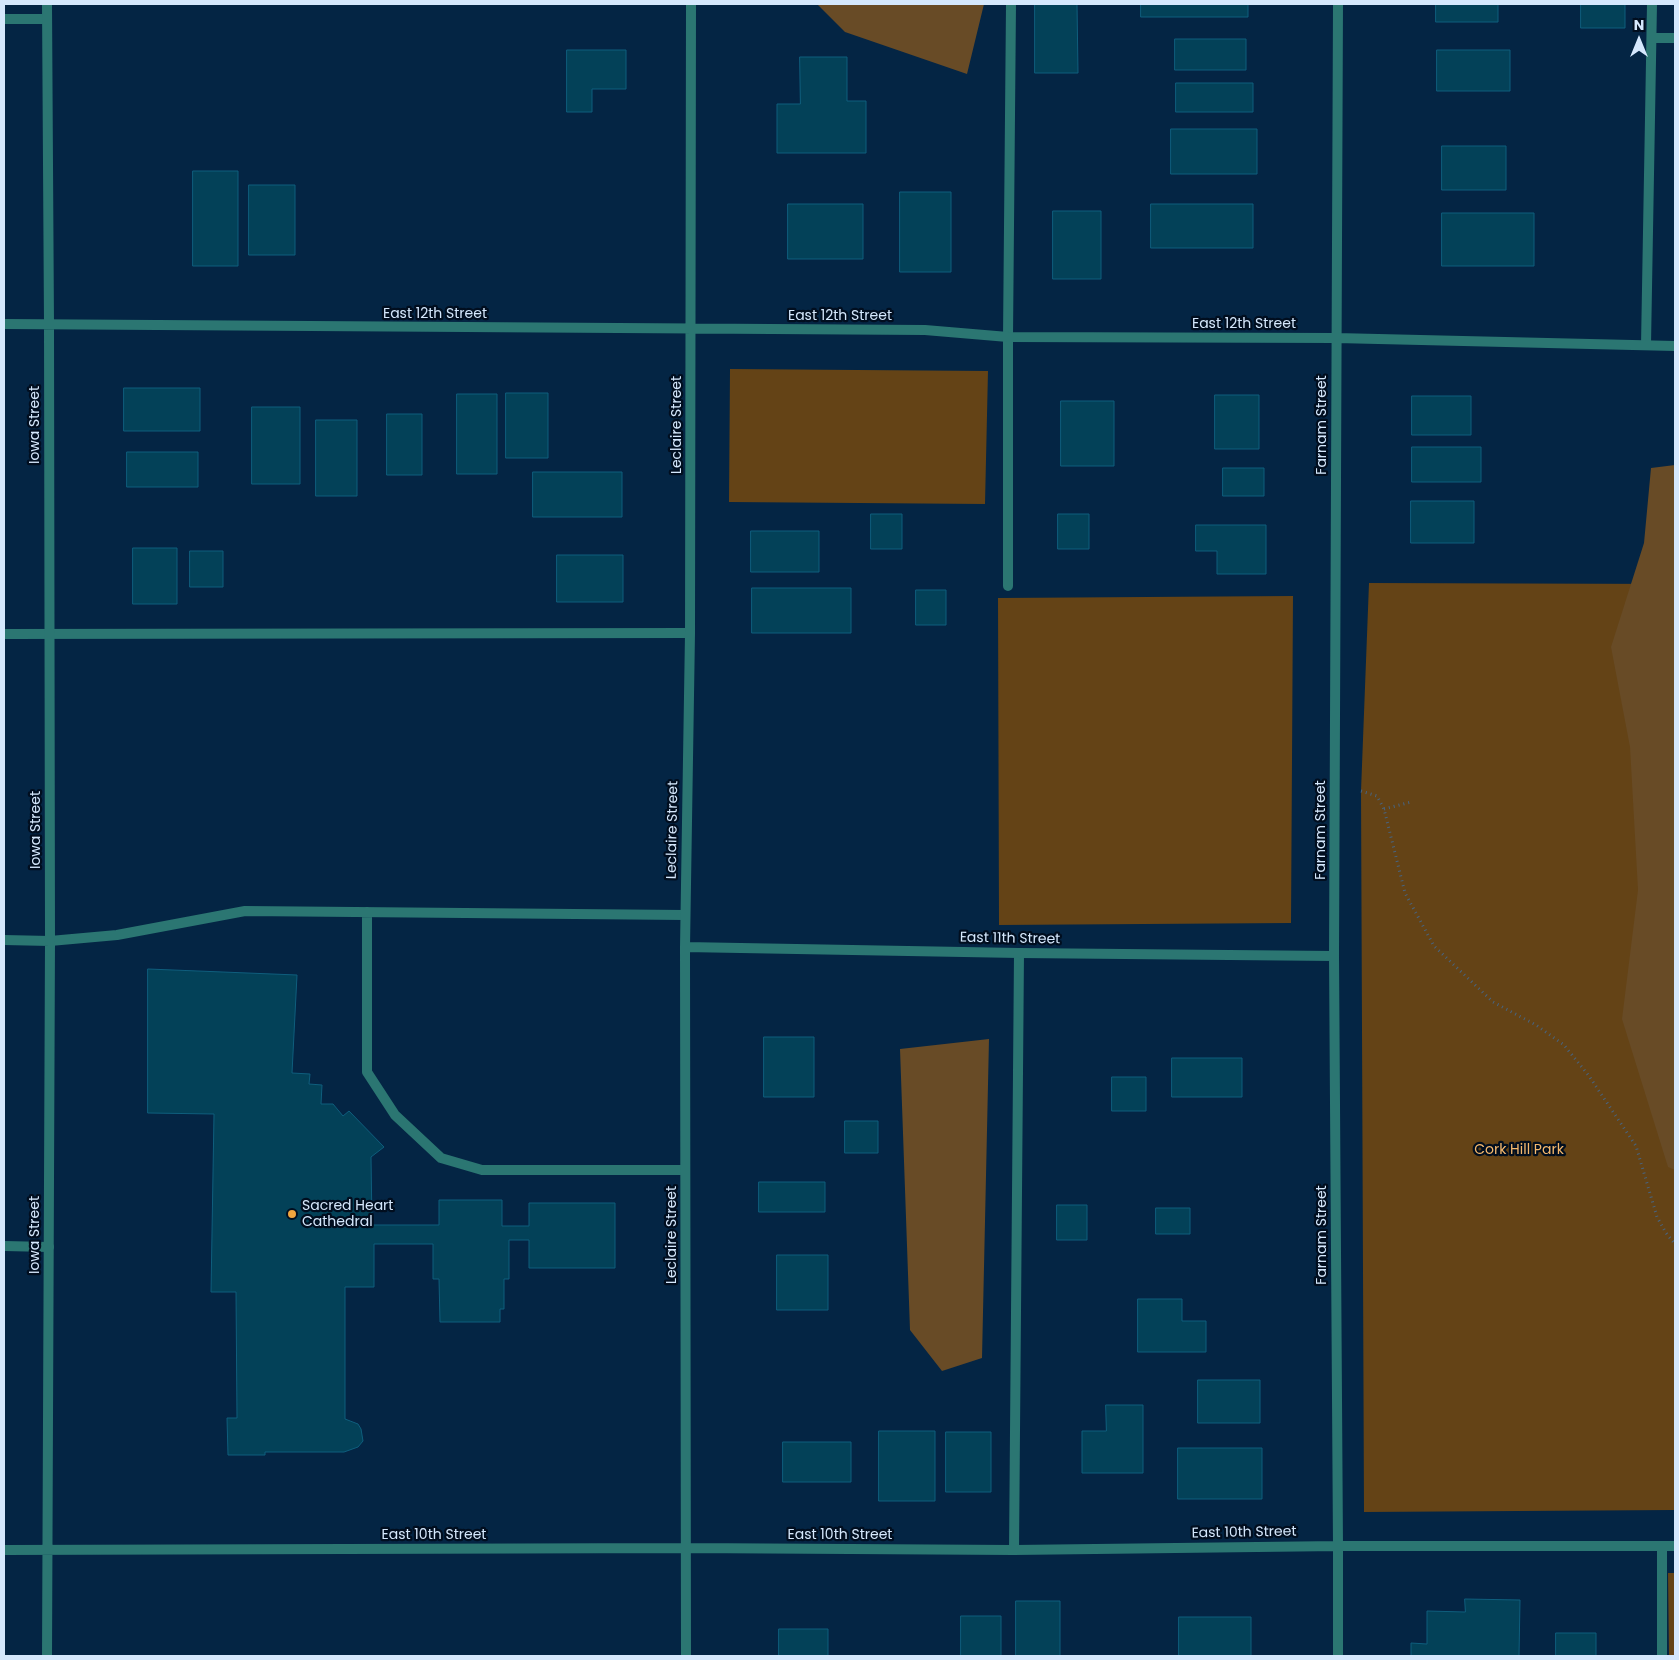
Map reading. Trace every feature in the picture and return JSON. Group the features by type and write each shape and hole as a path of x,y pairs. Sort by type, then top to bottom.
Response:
{"street":[{"name":"Iowa Street","path":"47,4 50,941 47,1656"},
{"name":"Leclaire Street","path":"686,1656 685,915 690,633 691,4"},
{"path":"1008,586 1008,337 1012,4"},
{"name":"Farnam Street","path":"1338,4 1334,956 1338,1656"},
{"path":"1646,345 1652,4"},
{"path":"4,20 47,20"},
{"path":"1652,38 1675,38"},
{"name":"East 12th Street","path":"4,324 691,330 925,330 1008,337 1336,338 1675,346"},
{"path":"4,634 690,633"},
{"path":"4,940 50,941 117,935 245,911 685,915"},
{"path":"367,912 367,1072 395,1115 441,1158 482,1170 685,1170"},
{"name":"East 11th Street","path":"685,947 1334,956"},
{"path":"1014,1550 1019,953"},
{"path":"4,1246 49,1247"},
{"name":"East 10th Street","path":"4,1550 686,1548 1014,1550 1338,1546 1675,1546"},
{"path":"1662,1546 1662,1656"}],"path":[{"path":"1361,790 1376,796 1384,809 1406,893 1434,946 1493,1002 1536,1025 1564,1045 1589,1076 1636,1146 1656,1218 1675,1244"},
{"path":"1384,809 1411,802"}],"green space":[{"path":"730,369 988,371 985,504 729,502"},
{"name":"Cork Hill Park","path":"1369,583 1675,584 1675,1510 1364,1512 1361,791"},
{"path":"1293,596 1291,923 999,925 998,598"},
{"path":"1668,1573 1675,1573 1675,1656 1669,1656"}],"shaded area":[{"path":"817,4 984,4 967,74 845,32"},
{"path":"1675,465 1675,1170 1668,1167 1622,1019 1638,890 1630,747 1611,647 1644,543 1651,468"},
{"path":"989,1039 982,1358 942,1371 910,1330 900,1049"}],"building":[{"path":"1035,4 1077,4 1078,73 1035,73"},
{"path":"1141,4 1248,4 1248,17 1141,17"},
{"path":"1436,4 1498,4 1498,22 1436,22"},
{"path":"1581,4 1625,4 1625,28 1581,28"},
{"path":"1175,39 1246,39 1246,70 1175,70"},
{"path":"567,50 626,50 626,89 592,89 592,112 567,112"},
{"path":"1437,50 1510,50 1510,91 1437,91"},
{"path":"800,57 847,57 847,101 866,101 866,153 777,153 777,104 800,104"},
{"path":"1176,83 1253,83 1253,112 1176,112"},
{"path":"1171,129 1257,129 1257,174 1171,174"},
{"path":"1442,146 1506,146 1506,190 1442,190"},
{"path":"193,171 238,171 238,266 193,266"},
{"path":"249,185 295,185 295,255 249,255"},
{"path":"900,192 951,192 951,272 900,272"},
{"path":"788,204 863,204 863,259 788,259"},
{"path":"1151,204 1253,204 1253,248 1151,248"},
{"path":"1053,211 1101,211 1101,279 1053,279"},
{"path":"1442,213 1534,213 1534,266 1442,266"},
{"path":"124,388 200,388 200,431 124,431"},
{"path":"506,393 548,393 548,458 506,458"},
{"path":"457,394 497,394 497,474 457,474"},
{"path":"1215,395 1259,395 1259,449 1215,449"},
{"path":"1412,396 1471,396 1471,435 1412,435"},
{"path":"1061,401 1114,401 1114,466 1061,466"},
{"path":"252,407 300,407 300,484 252,484"},
{"path":"387,414 422,414 422,475 387,475"},
{"path":"316,420 357,420 357,496 316,496"},
{"path":"1412,447 1481,447 1481,482 1412,482"},
{"path":"127,452 198,452 198,487 127,487"},
{"path":"1223,468 1264,468 1264,496 1223,496"},
{"path":"533,472 622,472 622,517 533,517"},
{"path":"1411,501 1474,501 1474,543 1411,543"},
{"path":"871,514 902,514 902,549 871,549"},
{"path":"1058,514 1089,514 1089,549 1058,549"},
{"path":"1196,525 1266,525 1266,574 1217,574 1217,551 1196,551"},
{"path":"751,531 819,531 819,572 751,572"},
{"path":"133,548 177,548 177,604 133,604"},
{"path":"190,551 223,551 223,587 190,587"},
{"path":"557,555 623,555 623,602 557,602"},
{"path":"752,588 851,588 851,633 752,633"},
{"path":"916,590 946,590 946,625 916,625"},
{"name":"Sacred Heart Cathedral","path":"148,969 297,975 292,1073 310,1074 309,1084 322,1085 321,1104 333,1104 343,1116 349,1111 384,1147 371,1157 372,1225 439,1225 439,1200 502,1200 502,1226 529,1226 529,1203 615,1203 615,1268 529,1268 529,1240 509,1240 509,1279 504,1279 504,1309 500,1309 500,1322 440,1322 439,1279 433,1279 433,1244 374,1244 374,1287 345,1287 345,1419 358,1424 363,1441 358,1447 344,1452 265,1452 265,1455 228,1455 227,1418 237,1418 236,1292 211,1292 214,1114 148,1113"},
{"path":"764,1037 814,1037 814,1097 764,1097"},
{"path":"1172,1058 1242,1058 1242,1097 1172,1097"},
{"path":"1112,1077 1146,1077 1146,1111 1112,1111"},
{"path":"845,1121 878,1121 878,1153 845,1153"},
{"path":"759,1182 825,1182 825,1212 759,1212"},
{"path":"1057,1205 1087,1205 1087,1240 1057,1240"},
{"path":"1156,1208 1190,1208 1190,1234 1156,1234"},
{"path":"777,1255 828,1255 828,1310 777,1310"},
{"path":"1138,1299 1182,1299 1182,1321 1206,1321 1206,1352 1138,1352"},
{"path":"1198,1380 1260,1380 1260,1423 1198,1423"},
{"path":"1106,1405 1143,1405 1143,1473 1082,1473 1082,1431 1106,1431"},
{"path":"879,1431 935,1431 935,1501 879,1501"},
{"path":"946,1432 991,1432 991,1492 946,1492"},
{"path":"783,1442 851,1442 851,1482 783,1482"},
{"path":"1178,1448 1262,1448 1262,1499 1178,1499"},
{"path":"1465,1599 1520,1600 1519,1656 1411,1656 1411,1643 1427,1644 1427,1611 1465,1612"},
{"path":"1016,1601 1060,1601 1060,1656 1016,1656"},
{"path":"961,1616 1001,1616 1001,1656 961,1656"},
{"path":"1179,1617 1251,1617 1251,1656 1179,1656"},
{"path":"779,1629 828,1629 828,1656 779,1656"},
{"path":"1556,1633 1596,1633 1596,1656 1556,1656"}],"place":[{"name":"Sacred Heart Cathedral","path":"292,1214"}]}
